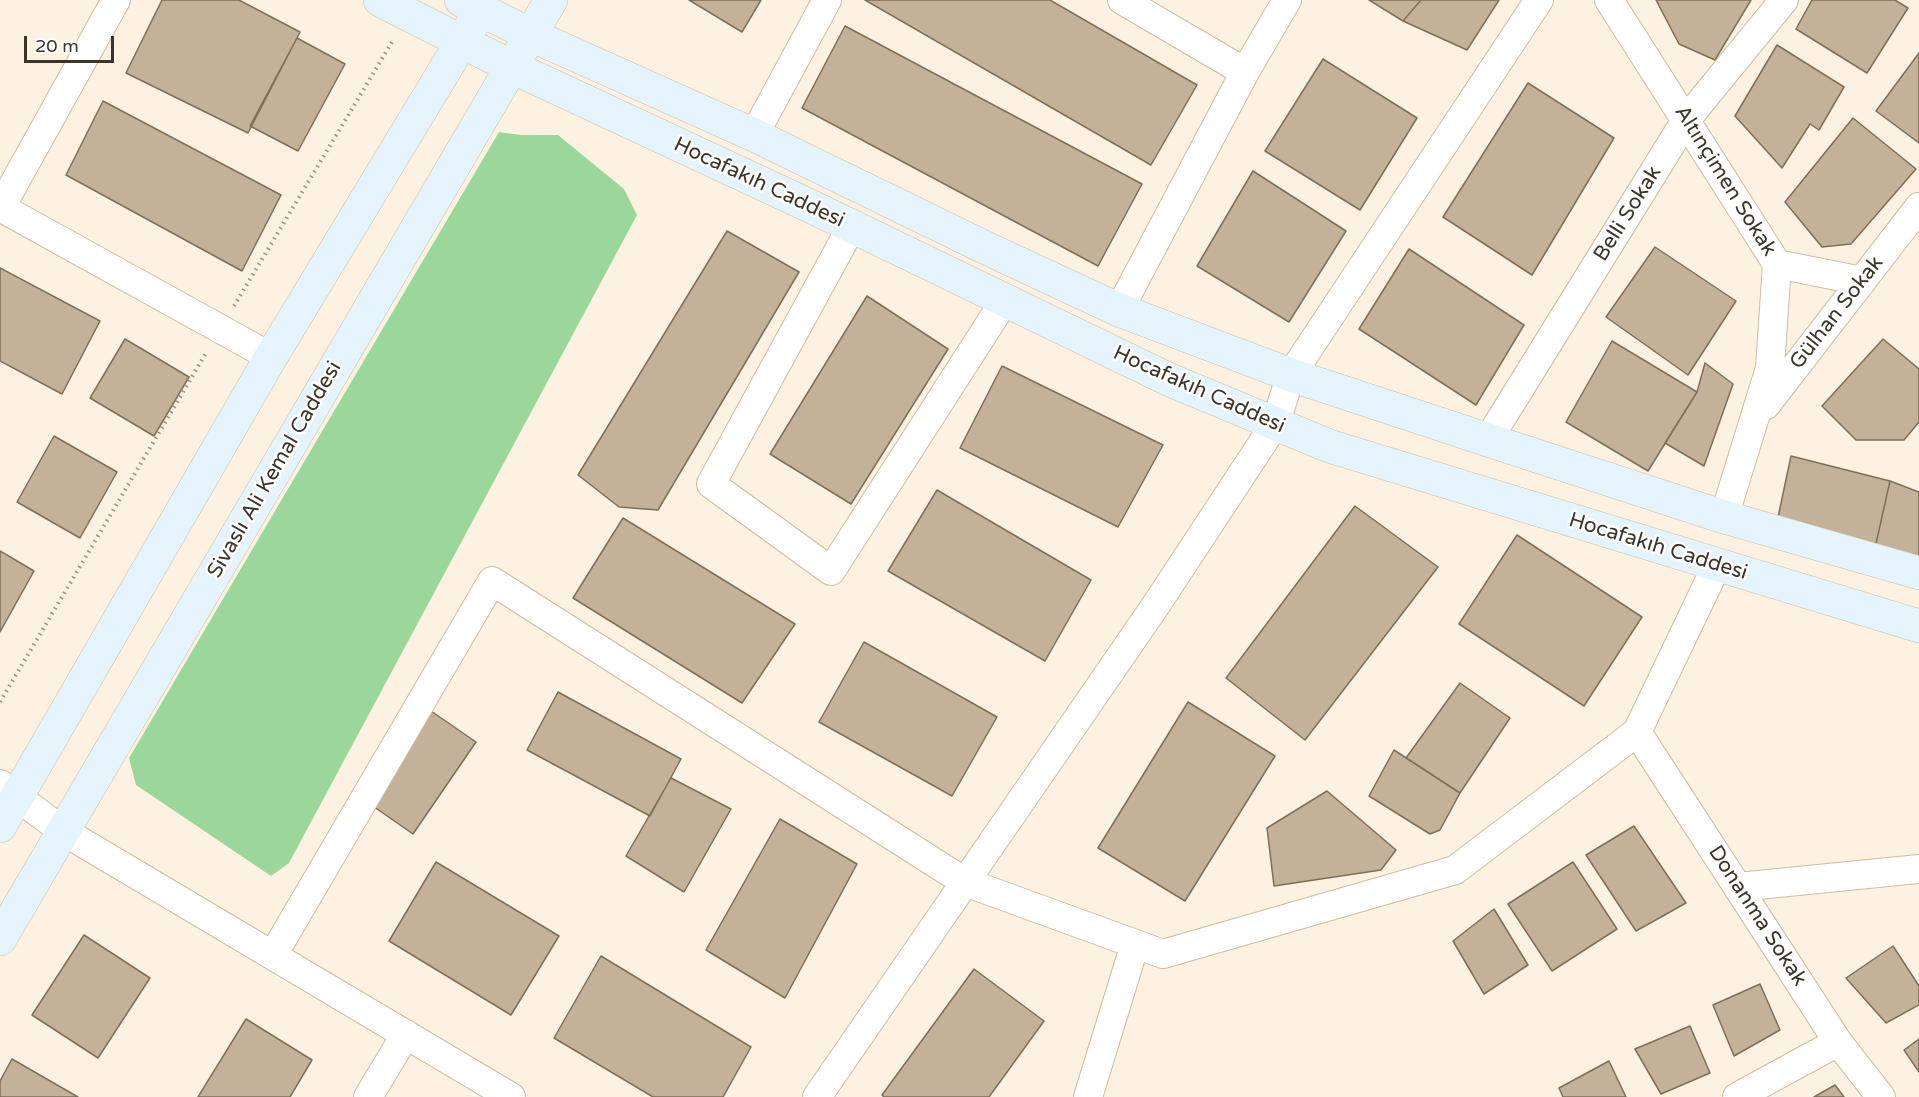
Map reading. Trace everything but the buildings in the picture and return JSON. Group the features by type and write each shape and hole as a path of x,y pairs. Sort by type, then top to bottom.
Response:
{"street":[{"path":"116,0 0,207 271,357"},
{"name":"Hocafakıh Caddesi","path":"380,0 462,44 852,226 1170,380 1329,446 1919,626"},
{"name":"Sivaslı Ali Kemal Caddesi","path":"0,939 551,0"},
{"path":"754,135 827,0"},
{"path":"1122,0 1245,72"},
{"path":"1119,310 1245,72 1287,0"},
{"path":"823,1094 965,882 1156,605 1275,424 1291,375 1539,0"},
{"name":"Altınçimen Sokak","path":"1609,0 1777,264 1770,368 1724,517"},
{"name":"Belli Sokak","path":"1488,440 1686,120 1785,0"},
{"path":"0,826 8,791 462,44 476,3"},
{"name":"Hocafakıh Caddesi","path":"476,3 531,35 754,135 1119,310 1291,375 1488,440 1724,517 1919,573"},
{"name":"Gülhan Sokak","path":"1755,419 1919,207"},
{"path":"852,226 711,484 831,571 1005,300"},
{"path":"1777,264 1862,281"},
{"path":"273,955 492,581 965,882 1163,954 1455,870 1637,732 1716,564"},
{"name":"Donanma Sokak","path":"1637,732 1838,1042 1881,1097"},
{"path":"8,791 63,831 512,1097"},
{"path":"1738,887 1919,869"},
{"path":"1088,1097 1135,944"},
{"path":"368,1097 406,1034"},
{"path":"1737,1097 1838,1042"}],"green space":[{"path":"499,132 521,135 558,135 624,189 637,215 289,863 271,876 136,785 129,758"}]}
